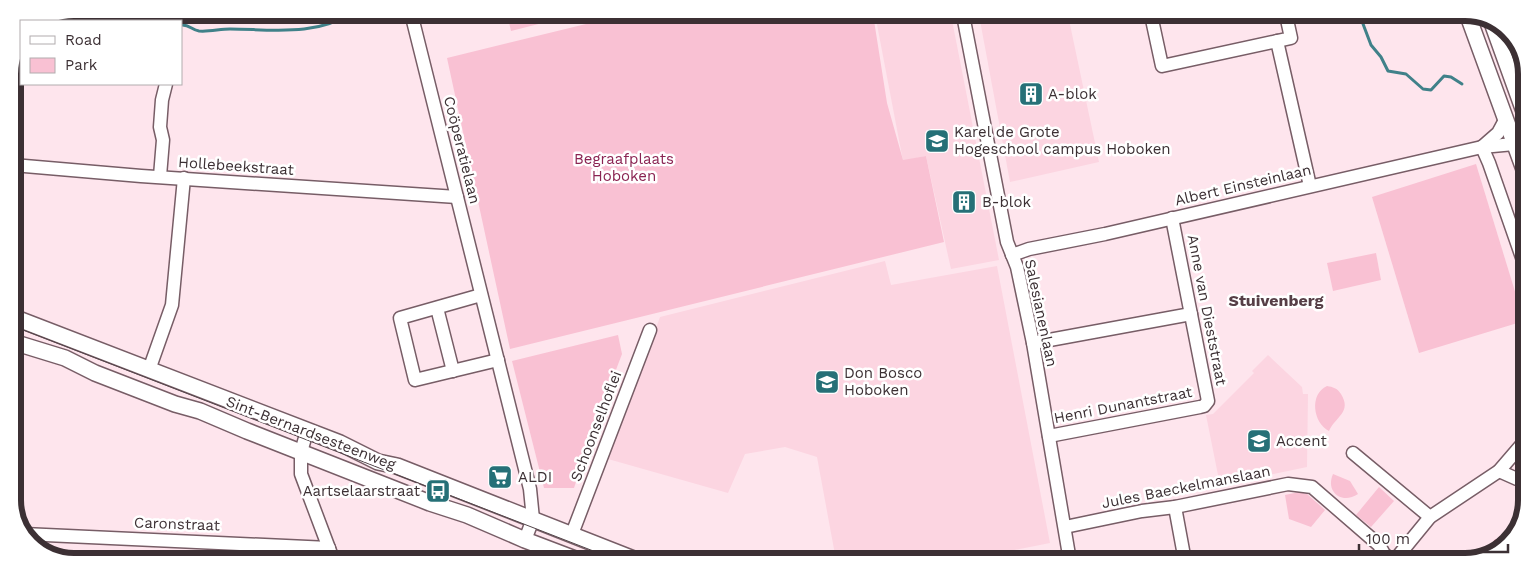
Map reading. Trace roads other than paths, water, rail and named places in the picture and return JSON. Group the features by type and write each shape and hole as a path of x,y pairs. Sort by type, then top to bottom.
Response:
{"main road":[{"path":"1470,22 1518,154"},
{"path":"1495,31 1518,95"},
{"name":"Sint-Bernardsesteenweg","path":"21,320 340,443 378,462 397,466 619,553"},
{"name":"Sint-Bernardsesteenweg","path":"21,344 58,356 95,373 175,404 200,411 559,553"}],"street":[{"name":"Coöperatielaan","path":"413,21 530,488 533,519 525,540"},
{"name":"Salesianenlaan","path":"964,21 1007,242 1017,267 1033,343 1069,553"},
{"path":"1152,21 1162,66 1291,38 1287,21"},
{"path":"1277,41 1310,186"},
{"path":"160,176 163,140 160,127 162,100 166,85"},
{"path":"1505,120 1498,133 1482,148 1489,162 1518,246"},
{"name":"Albert Einsteinlaan","path":"1012,255 1029,249 1105,234 1310,186 1482,148 1514,144"},
{"name":"Hollebeekstraat","path":"21,166 457,198"},
{"path":"149,370 172,306 184,178"},
{"name":"Anne van Dieststraat","path":"1172,218 1208,401 1204,406"},
{"path":"481,295 400,318 415,380 498,360"},
{"path":"437,308 453,371"},
{"path":"1033,343 1192,314"},
{"name":"Schoonselhoflei","path":"572,534 650,330"},
{"name":"Henri Dunantstraat","path":"1049,436 1204,406"},
{"path":"307,431 300,452 300,474 331,553"},
{"path":"1401,553 1430,517 1499,471 1518,449"},
{"path":"1354,454 1430,517"},
{"path":"1499,471 1518,479"},
{"name":"Jules Baeckelmanslaan","path":"1065,527 1288,484 1312,488 1380,545 1384,553"},
{"path":"1174,507 1183,553"},
{"name":"Caronstraat","path":"34,535 331,553"}],"waterway":[{"path":"182,25 203,31 230,29 292,30 308,29 337,21"},
{"path":"1362,21 1371,45 1381,57 1388,71 1406,74 1423,89 1431,90 1444,76 1451,77 1462,84"}],"tram line":[{"path":"21,329 599,553"}],"place":[{"name":"A-blok","path":"1031,94"},
{"name":"Karel de Grote Hogeschool campus Hoboken","path":"937,141"},
{"name":"B-blok","path":"964,202"},
{"name":"Don Bosco Hoboken","path":"827,382"},
{"name":"Accent","path":"1259,441"},
{"name":"ALDI","path":"500,477"},
{"name":"Aartselaarstraat","path":"438,491"}],"district":[{"name":"Stuivenberg","path":"1276,300"}],"park label":[{"name":"Begraafplaats Hoboken","path":"624,168"}]}
